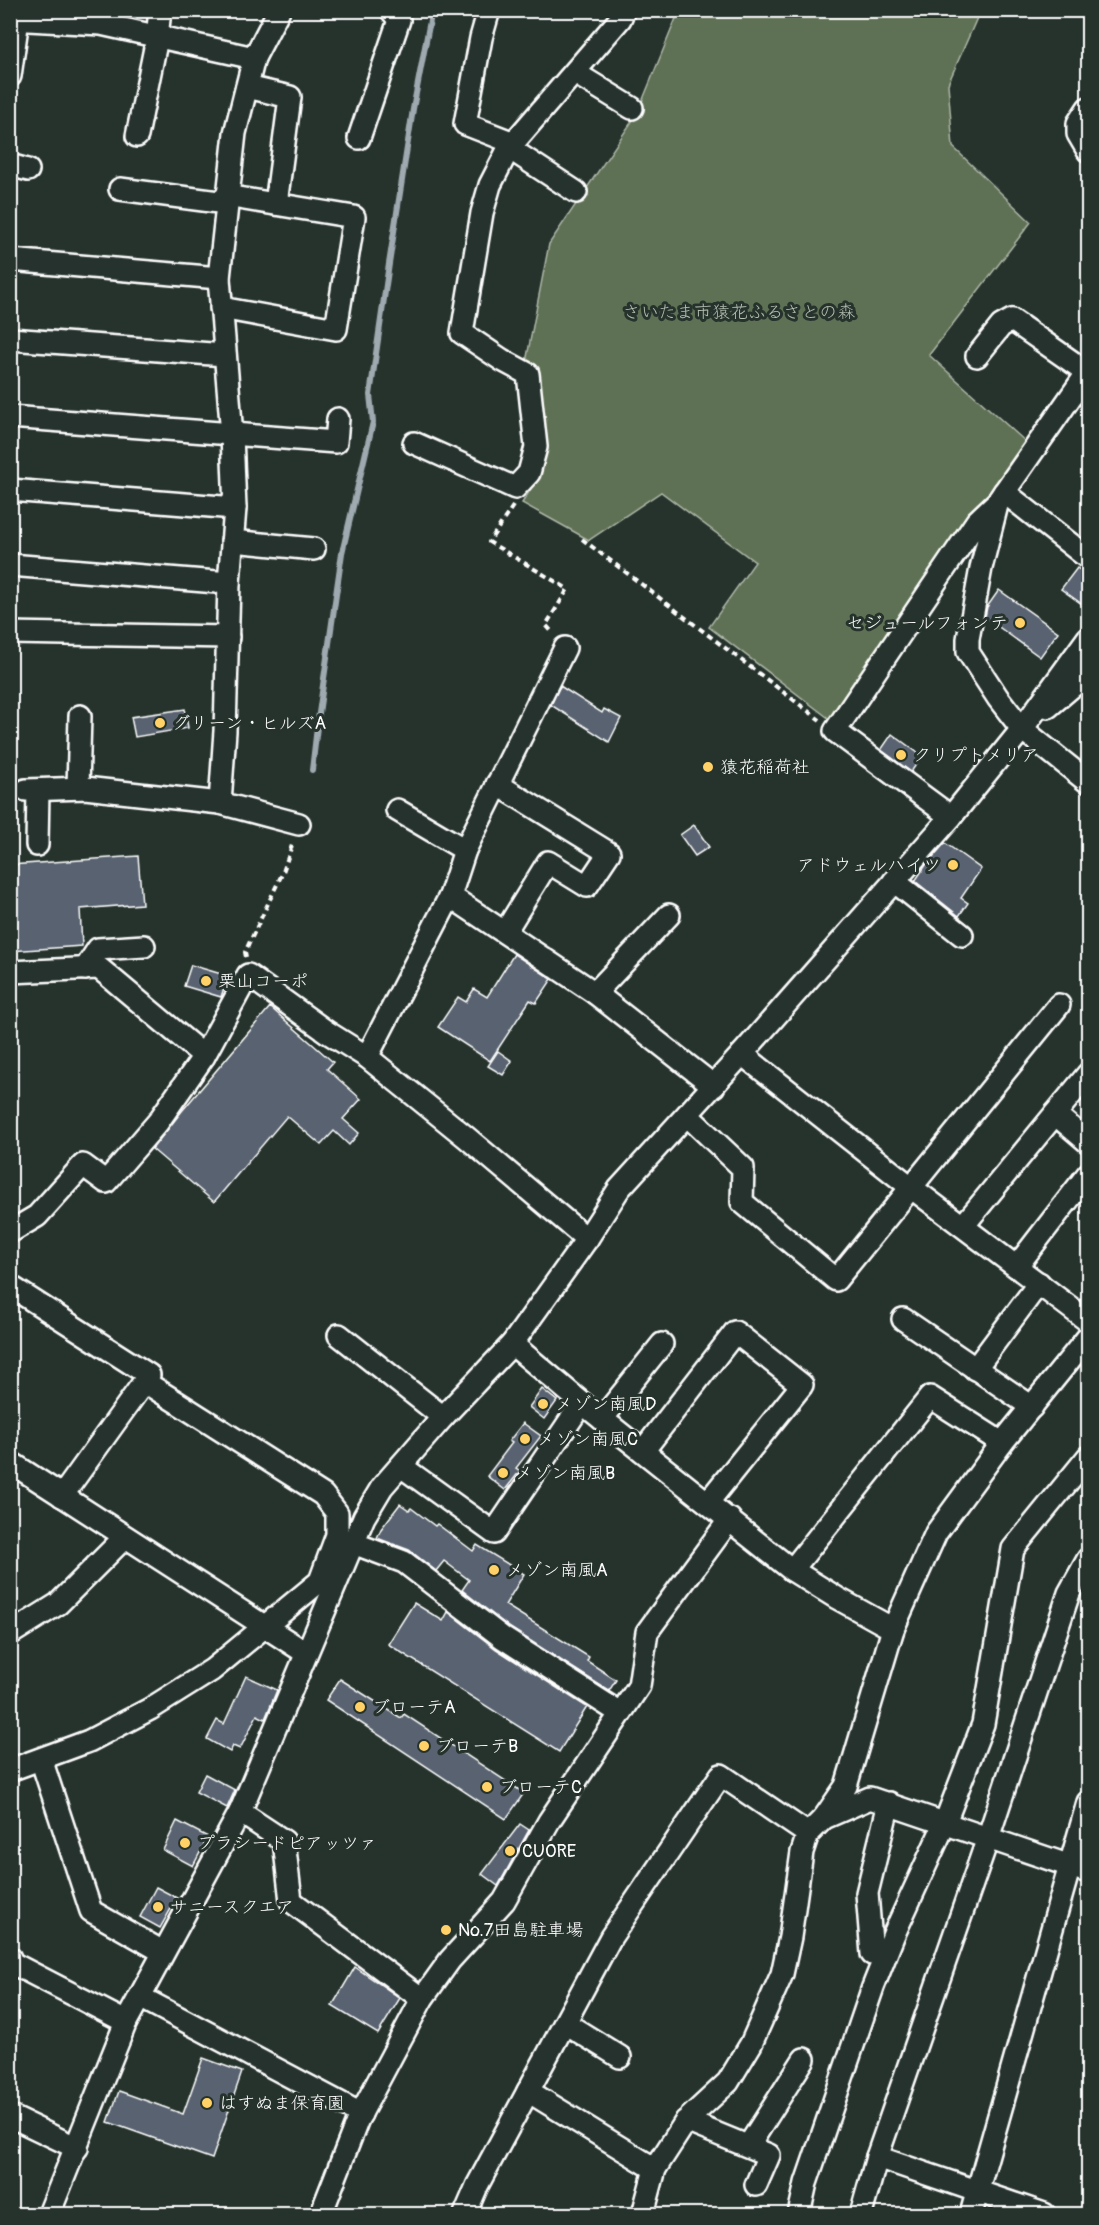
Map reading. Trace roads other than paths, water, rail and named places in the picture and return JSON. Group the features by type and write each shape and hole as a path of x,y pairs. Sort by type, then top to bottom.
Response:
{"street":[{"path":"137,136 160,10"},
{"path":"220,803 225,731 229,583 235,508 219,278 235,133 254,58 279,10"},
{"path":"359,138 399,20 391,10"},
{"path":"489,10 481,38 465,124 512,146 576,192"},
{"path":"414,443 515,488 529,473 536,447 528,374 502,360 462,333 482,213 490,185 512,146 620,20 624,10"},
{"path":"10,76 19,17 101,24 254,58"},
{"path":"575,73 632,108"},
{"path":"247,87 290,97 276,204"},
{"path":"1089,108 1077,123 1078,134 1089,151"},
{"path":"120,189 276,204 354,217 336,328 221,308"},
{"path":"10,260 219,278"},
{"path":"951,817 835,731 977,521 1001,497 1088,372 1012,320 1001,326 977,356"},
{"path":"10,339 225,355"},
{"path":"10,417 336,442 338,419"},
{"path":"10,490 235,508"},
{"path":"1001,497 1089,558"},
{"path":"1001,497 981,568 968,639 968,652 998,698 1022,729 1089,782"},
{"path":"232,541 314,549"},
{"path":"10,565 229,583"},
{"path":"10,633 228,637"},
{"path":"49,2214 126,2022 240,1812 364,1516 382,1487 442,1417 512,1344 587,1239 619,1189 714,1086 951,817 1022,729 1089,639"},
{"path":"367,1057 450,896 465,850 565,648"},
{"path":"1022,729 1089,673"},
{"path":"78,788 80,716"},
{"path":"497,784 609,853 587,886 548,862 505,932"},
{"path":"37,846 32,790 78,788 220,803 299,824"},
{"path":"397,810 465,850"},
{"path":"894,881 962,935"},
{"path":"450,896 595,993 714,1086"},
{"path":"595,993 669,915"},
{"path":"85,969 98,948 144,946"},
{"path":"10,972 99,968 204,1056"},
{"path":"10,1232 37,1215 83,1165 106,1182 158,1122 204,1056 248,975 327,1032 367,1057 587,1239"},
{"path":"687,1115 743,1168 742,1202 836,1280 1059,1005"},
{"path":"742,1054 912,1188 1089,1320"},
{"path":"963,1226 1089,1074"},
{"path":"1055,1114 1089,1142"},
{"path":"1017,1266 1089,1174"},
{"path":"975,1369 1039,1283"},
{"path":"10,1286 149,1375 63,1496"},
{"path":"903,1319 1032,1407"},
{"path":"643,1451 735,1332 802,1385 708,1502"},
{"path":"339,1335 442,1417"},
{"path":"643,2214 655,2169 686,2121 728,2082 751,2044 782,1974 790,1937 802,1852 808,1834 824,1818 846,1786 893,1629 936,1533 1002,1443 1089,1336"},
{"path":"512,1344 582,1403 792,1570 893,1629"},
{"path":"602,1419 662,1344"},
{"path":"10,1770 89,1740 150,1709 212,1671 320,1581 337,1535 337,1513 323,1495 145,1382"},
{"path":"792,1570 930,1397 1002,1443"},
{"path":"401,1466 494,1533 582,1403"},
{"path":"799,2214 806,2183 873,1986 944,1825 983,1724 1013,1550 1089,1457"},
{"path":"10,1462 306,1653"},
{"path":"321,2214 361,2114 422,1999 450,1960 504,1901 549,1821 639,1686 647,1632 730,1519"},
{"path":"10,1634 58,1604 124,1537"},
{"path":"353,1544 404,1562 503,1638 620,1713"},
{"path":"861,2214 877,2157 988,1838 1069,1593 1089,1560"},
{"path":"41,1759 91,1911 163,1952"},
{"path":"465,2214 477,2186 611,1937 721,1775 808,1834"},
{"path":"824,1818 870,1798 889,1803 944,1825 1079,1868"},
{"path":"971,2214 1079,1868 1089,1802"},
{"path":"872,1954 867,1893 889,1803"},
{"path":"240,1812 284,1841 291,1901 422,1999"},
{"path":"11,1963 126,2022"},
{"path":"140,1997 361,2114"},
{"path":"565,2023 620,2057"},
{"path":"749,2145 804,2059"},
{"path":"528,2091 655,2169"},
{"path":"10,2116 77,2148"},
{"path":"686,2121 769,2155 756,2185"},
{"path":"877,2157 1044,2214"}],"waterway":[{"path":"312,770 342,553 373,422 370,395 413,109 432,10"}],"place":[{"name":"セジュールフォンテ","path":"1020,623"},
{"name":"グリーン・ヒルズA","path":"160,723"},
{"name":"クリプトメリア","path":"901,755"},
{"name":"猿花稲荷社","path":"708,767"},
{"name":"アドウェルハイツ","path":"953,865"},
{"name":"栗山コーポ","path":"206,981"},
{"name":"メゾン南風D","path":"543,1404"},
{"name":"メゾン南風C","path":"525,1439"},
{"name":"メゾン南風B","path":"503,1473"},
{"name":"メゾン南風A","path":"494,1570"},
{"name":"ブローテA","path":"360,1707"},
{"name":"ブローテB","path":"424,1746"},
{"name":"ブローテC","path":"487,1787"},
{"name":"プラシードピアッツァ","path":"185,1843"},
{"name":"CUORE","path":"510,1851"},
{"name":"サニースクエア","path":"158,1907"},
{"name":"No.7田島駐車場","path":"446,1930"},
{"name":"はすぬま保育園","path":"207,2103"}],"park label":[{"name":"さいたま市猿花ふるさとの森","path":"739,312"}]}
